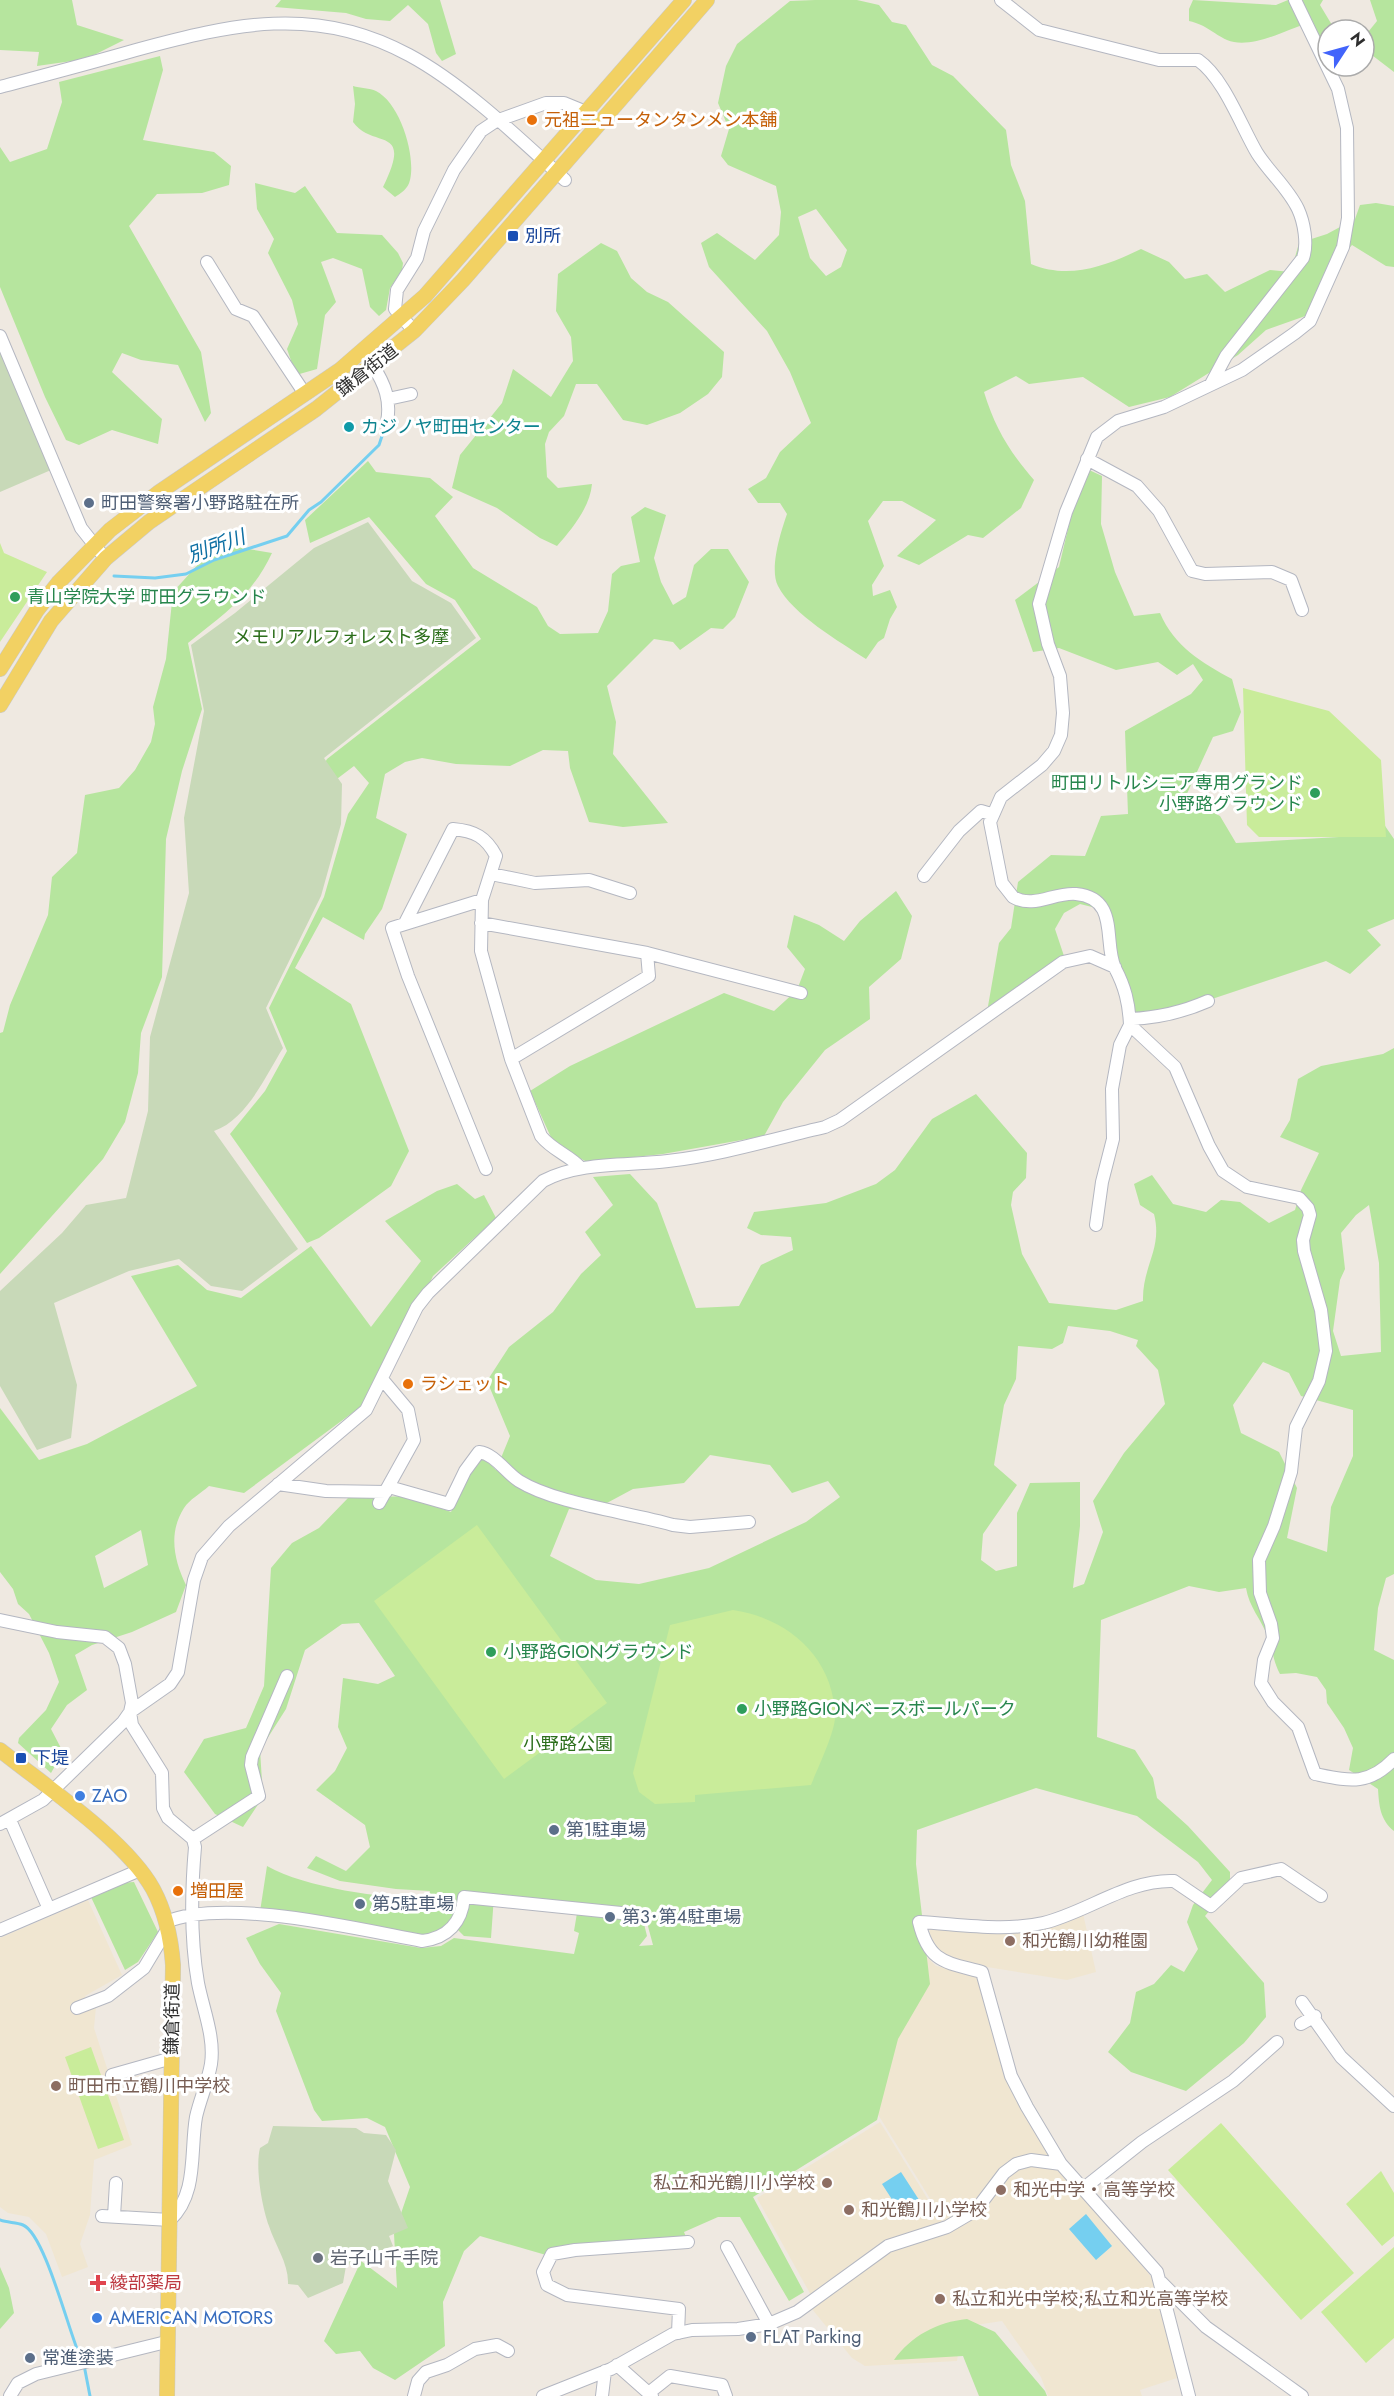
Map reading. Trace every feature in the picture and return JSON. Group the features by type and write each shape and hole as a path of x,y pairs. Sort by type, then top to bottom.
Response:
{"main road":[{"name":"鎌倉街道","path":"0,669 37,610 93,545 144,503 305,394 402,318 450,269 684,0"},
{"name":"鎌倉街道","path":"0,705 51,621 106,558 149,522 316,409 373,366 414,331 560,176 622,106 707,0"},
{"name":"鎌倉街道","path":"0,1750 115,1843 140,1870 153,1890 167,1925 173,1965 167,2396"}],"street":[{"path":"1001,0 1039,30 1159,60 1198,60 1212,73 1258,154 1293,200 1301,215 1305,242 1303,258 1226,356 1211,384"},
{"path":"1096,1226 1102,1182 1113,1139 1112,1097 1116,1068 1120,1045 1130,1022 1126,991 1115,967 1106,916 1092,899 1076,894 1024,901 1008,892 1002,883 990,829 991,814 1005,794 1050,757 1061,735 1063,714 1060,676 1048,644 1039,604 1066,512 1097,437 1113,424 1164,406 1242,370 1270,352 1310,321 1333,273 1347,231 1347,128 1338,88 1295,0"},
{"path":"0,87 209,31 262,23 291,22 343,29 388,45 441,76 560,176"},
{"path":"414,331 395,309 395,296 399,284 417,258 424,231 454,170 481,131 496,121 529,108 554,102 577,106 586,112"},
{"path":"207,262 236,309 253,316 305,394"},
{"path":"0,336 81,528 106,558"},
{"path":"373,366 383,381 390,406 387,422"},
{"path":"388,399 411,394"},
{"path":"1087,459 1137,486 1159,511 1192,571 1205,574 1272,572 1291,580 1302,610"},
{"path":"924,876 960,831 981,811 991,814"},
{"path":"405,923 453,829 468,831 488,842 496,856 482,900 481,951 511,1059 541,1136 548,1145 581,1168"},
{"path":"491,874 535,884 589,880 630,893"},
{"path":"482,900 392,928 486,1169"},
{"path":"481,923 647,953 801,993"},
{"path":"511,1059 649,976 647,953"},
{"path":"49,1909 5,1822 29,1810 52,1792 123,1722 130,1712 162,1691 178,1672 194,1580 202,1557 229,1526 355,1422 366,1410 408,1322 428,1293 543,1181 556,1174 581,1168 670,1161 825,1127 840,1120 1064,962 1090,956 1115,967"},
{"path":"1130,1022 1190,1009 1208,1001"},
{"path":"1130,1022 1175,1067 1209,1146 1223,1171 1239,1184 1293,1195 1308,1208 1310,1215 1303,1240 1304,1251 1321,1311 1326,1351 1319,1381 1296,1427 1291,1472 1274,1526 1259,1560 1260,1593 1271,1624 1273,1638 1264,1660 1261,1683 1273,1702 1298,1727 1316,1774 1361,1780 1381,1772 1394,1759"},
{"path":"379,1503 414,1440 408,1410 382,1379"},
{"path":"278,1485 326,1491 387,1489 449,1504 465,1471 478,1452 486,1453 518,1481 551,1495 673,1525 690,1527 749,1522"},
{"path":"0,1620 63,1633 105,1637 112,1641 125,1664 132,1703 130,1712 135,1731 162,1773 161,1797 168,1818 193,1839"},
{"path":"193,1839 260,1796 251,1765 252,1757 287,1676"},
{"path":"116,2183 108,2216 170,2220 182,2209 190,2183 196,2118 211,2064 208,2021 198,1983 191,1913 193,1839"},
{"path":"1302,2396 1206,2327 1161,2282 1143,2253 1061,2164 1011,2076 982,1971 938,1960 928,1949 919,1922 1004,1926 1043,1923 1142,1885 1166,1881 1174,1881 1211,1906 1241,1878 1281,1869 1321,1896"},
{"path":"0,1930 140,1870"},
{"path":"77,2008 108,1996 144,1968 167,1925 191,1913 262,1914 423,1941 439,1938 455,1925 463,1908 464,1897 631,1914"},
{"path":"1302,2002 1315,2016 1341,2057 1394,2106"},
{"path":"1301,2024 1315,2016"},
{"path":"1084,2188 1142,2142 1233,2081 1277,2042"},
{"path":"112,2075 172,2058"},
{"path":"543,2396 605,2371 678,2333 692,2330 738,2329 769,2324 797,2312 888,2246 947,2227 976,2210 1004,2174 1016,2164 1031,2160 1061,2164"},
{"path":"678,2333 679,2310 567,2295 547,2285 543,2272 552,2254 575,2250 688,2242"},
{"path":"727,2247 769,2324"},
{"path":"1161,2282 1171,2333 1189,2396"},
{"path":"10,2396 18,2383 25,2378 166,2342"},
{"path":"414,2396 418,2381 426,2372 447,2365 476,2349 496,2345 508,2351"},
{"path":"617,2364 651,2394 670,2376 722,2385 726,2396"},
{"path":"602,2396 605,2371"}],"shaded area":[{"name":"町田市立鶴川中学校","path":"88,1900 122,1975 85,1996 90,2009 96,2007 94,2028 132,2145 94,2160 90,2215 80,2244 88,2267 62,2277 46,2234 29,2217 8,2213 0,2207 0,1938"},
{"name":"和光鶴川幼稚園","path":"1082,1909 1096,1972 1067,1980 987,1967 943,1955 933,1946 929,1937 930,1926 1002,1930"},
{"name":"和光中学・高等学校","path":"927,1957 936,1966 977,1976 1005,2077 1023,2111 1158,2286 1180,2377 1140,2390 1142,2396 1048,2396 1041,2377 1002,2321 962,2327 957,2361 865,2366 852,2358 812,2309 890,2251 950,2231 874,2108 923,1960"},
{"name":"和光鶴川小学校","path":"880,2122 942,2222 887,2240 812,2297 757,2198"}],"green space":[{"path":"0,0 72,0 77,25 124,40 86,59 37,66 39,52 0,50"},
{"path":"281,0 440,0 456,54 442,61 436,53 428,24 408,5 390,21 366,19 346,13 275,7"},
{"path":"857,0 879,5 892,22 906,25 932,65 953,76 1006,130 1011,165 1025,201 1031,264 1045,269 1073,271 1087,269 1114,261 1141,249 1169,262 1185,279 1207,274 1225,292 1270,270 1291,272 1299,243 1327,234 1355,219 1360,205 1376,203 1394,206 1394,267 1386,266 1352,245 1324,279 1311,314 1266,330 1238,355 1170,397 1129,407 1083,377 1029,384 1016,376 984,392 1004,439 1034,480 1021,508 983,538 968,535 919,565 897,556 936,520 902,501 883,501 868,521 884,566 872,585 873,596 890,590 897,607 890,619 884,638 878,642 866,659 805,617 778,586 775,560 787,514 780,503 758,503 748,489 766,478 780,452 811,423 790,372 767,331 709,267 701,243 717,233 755,260 779,235 781,212 776,186 728,165 721,156 729,129 718,103 726,66 737,44 790,1","holes":["816,209 847,250 841,267 826,276 810,258 798,217"]},
{"path":"1193,0 1276,5 1288,0 1323,0 1320,5 1328,18 1316,18 1316,35 1308,23 1246,43 1227,40 1189,21 1189,9"},
{"path":"1370,0 1394,0 1394,72 1376,58 1376,18"},
{"path":"160,56 163,70 143,140 214,152 231,166 229,185 202,193 157,194 129,226 201,352 211,413 205,422 178,365 141,360 122,353 112,372 162,419 158,444 112,430 79,445 66,440 45,397 0,287 0,147 10,162 47,149 62,102 59,82"},
{"path":"353,86 374,90 385,97 399,118 404,131 411,157 410,180 406,188 395,197 383,187 394,154 392,146 387,141 361,130 353,122 355,104"},
{"path":"255,183 295,193 305,186 337,233 382,235 398,253 403,263 402,271 390,288 386,310 379,316 370,307 362,269 333,258 321,262 336,302 325,315 317,369 296,375 287,349 298,324 292,300 268,253 274,239 257,209"},
{"path":"601,243 617,251 631,278 647,292 668,302 724,352 722,377 708,394 680,413 647,425 623,420 597,384 576,384 564,416 549,432 545,444 547,477 558,488 592,484 591,493 574,525 557,546 540,538 497,508 452,488 460,455 502,403 513,369 551,397 573,361 571,337 556,311 558,274"},
{"path":"0,330 51,470 0,492"},
{"path":"368,461 376,472 430,478 453,497 435,516 473,568 537,607 548,626 560,634 598,633 608,611 612,574 621,566 640,562 631,517 645,507 666,515 654,558 661,582 673,605 686,597 694,565 711,549 728,549 749,582 735,617 723,629 711,628 680,650 673,642 654,639 607,686 616,722 613,754 668,823 623,827 589,822 570,768 568,751 543,750 510,766 456,764 422,758 405,762 385,774 376,818 407,834 382,909 365,934 364,940 323,917 295,968 351,1004 409,1151 391,1186 319,1238 307,1243 230,1134 265,1091 287,1051 269,1008 324,897 348,814 369,783 354,766 325,788 317,777 327,759 481,639 455,600 426,584 369,517 310,543 305,520"},
{"path":"1087,469 1102,476 1101,524 1115,572 1134,616 1160,613 1181,644 1210,667 1232,679 1241,712 1233,731 1213,737 1185,798 1220,816 1236,843 1356,836 1383,823 1394,839 1394,919 1367,930 1381,945 1350,974 1326,961 1194,1005 1132,1016 1103,920 1096,908 1080,904 1064,913 1055,929 1064,956 987,1012 999,943 1011,928 1018,882 1051,855 1085,856 1101,816 1128,814 1125,731 1191,694 1203,680 1193,664 1177,675 1158,662 1116,670 1059,648 1033,652 1015,600 1059,567 1071,516"},
{"name":"メモリアルフォレスト多摩","path":"368,522 412,581 451,603 476,638 324,758 342,784 341,824 321,896 266,1008 283,1048 246,1107 226,1125 214,1131 298,1249 242,1291 211,1286 179,1259 129,1271 54,1303 77,1385 71,1438 37,1450 0,1386 0,1291 62,1233 86,1205 126,1198 148,1111 150,1037 189,893 184,818 204,711 191,645 235,613 314,548"},
{"name":"青山学院大学 町田グラウンド","path":"0,543 4,553 47,572 0,642"},
{"path":"230,546 272,553 246,593 188,643 202,709 182,771 166,839 162,977 141,1033 138,1073 125,1122 103,1159 0,1274 0,1033 3,1032 10,1005 48,915 52,877 77,853 85,795 119,788 135,770 151,742 155,724 153,707 166,659 173,592 201,561"},
{"name":"町田リトルシニア専用グランド 小野路グラウンド","path":"1243,688 1329,711 1381,760 1386,837 1259,837 1247,825"},
{"path":"896,891 912,916 901,959 869,987 870,1019 825,1050 783,1102 764,1136 663,1154 587,1162 554,1144 530,1091 570,1066 724,993 774,1011 797,990 805,969 787,947 794,915 819,925 844,941 860,921"},
{"name":"小野路公園","path":"1394,1048 1394,1574 1386,1578 1378,1608 1374,1650 1394,1660 1394,1831 1383,1817 1378,1789 1349,1770 1353,1748 1344,1728 1327,1703 1326,1690 1317,1677 1296,1673 1280,1674 1268,1637 1246,1588 1219,1592 1189,1586 1101,1620 1097,1737 1135,1750 1153,1778 1157,1798 1188,1826 1230,1872 1230,1887 1205,1916 1264,1983 1266,2017 1244,2043 1186,2091 1131,2072 1108,2052 1130,2023 1136,1992 1154,1984 1171,1965 1184,1972 1198,1949 1187,1922 1193,1905 1212,1880 1198,1862 1137,1816 1036,1788 917,1830 916,1864 930,1984 898,2039 877,2120 753,2197 804,2292 789,2301 740,2217 718,2217 684,2232 688,2242 546,2255 480,2236 464,2251 443,2302 445,2346 395,2380 373,2368 360,2351 336,2354 324,2341 361,2261 397,2288 394,2234 410,2187 385,2127 367,2118 322,2121 314,2110 276,2011 281,1993 260,1964 246,1938 279,1924 421,1948 441,1946 454,1938 574,1954 579,1933 574,1931 578,1907 494,1896 491,1938 464,1936 458,1930 434,1945 259,1918 267,1866 283,1874 323,1886 367,1894 427,1899 430,1891 340,1881 307,1868 316,1856 346,1871 370,1847 365,1825 316,1790 335,1771 347,1748 338,1727 343,1678 378,1684 395,1676 359,1623 342,1624 305,1650 286,1709 260,1750 263,1797 243,1827 215,1814 184,1772 204,1739 246,1728 264,1686 271,1568 292,1543 319,1528 348,1498 409,1496 451,1512 469,1474 480,1459 485,1459 496,1470 510,1436 487,1381 509,1347 553,1312 581,1274 601,1255 585,1232 613,1205 593,1177 630,1174 657,1203 696,1308 739,1306 761,1265 793,1250 791,1237 761,1235 747,1228 754,1212 826,1203 876,1184 895,1170 932,1119 976,1094 1027,1153 1026,1178 1013,1192 1011,1205 1022,1254 1049,1303 1116,1310 1143,1301 1156,1237 1154,1214 1140,1205 1134,1184 1152,1175 1173,1204 1206,1212 1221,1200 1240,1202 1269,1223 1295,1210 1301,1190 1319,1153 1280,1137 1290,1120 1298,1079 1321,1066 1383,1054","holes":["1369,1205 1379,1263 1381,1352 1341,1356 1333,1331 1340,1280 1345,1269 1341,1233 1356,1215","1068,1326 1110,1331 1138,1340 1136,1346 1158,1370 1165,1404 1124,1453 1093,1501 1103,1532 1084,1584 1073,1588 1080,1526 1080,1482 1030,1483 1017,1513 1017,1566 996,1571 981,1560 983,1534 1017,1485 994,1465 1004,1405 1016,1379 1018,1346 1052,1349 1063,1343","1263,1362 1289,1373 1301,1396 1353,1410 1353,1456 1331,1507 1327,1552 1287,1538 1297,1488 1279,1452 1241,1433 1233,1405","710,1455 770,1465 792,1493 828,1481 840,1497 806,1522 709,1568 639,1584 596,1580 550,1556 569,1509 592,1511 633,1489 684,1483","646,1919 653,1945 639,1946 647,1936 643,1920"]},
{"path":"457,1184 475,1199 484,1195 496,1218 433,1276 411,1323 363,1405 244,1493 209,1486 186,1505 179,1517 174,1537 178,1566 186,1585 176,1612 132,1632 92,1645 75,1655 87,1690 67,1705 51,1729 63,1752 51,1773 18,1743 19,1738 46,1710 59,1682 49,1653 29,1614 18,1604 13,1589 0,1572 0,1408 39,1460 87,1444 197,1386 131,1276 178,1265 207,1290 241,1298 311,1246 371,1327 421,1261 385,1221 437,1191","holes":["141,1530 148,1565 104,1588 95,1556"]},
{"name":"小野路GIONグラウンド","path":"477,1525 607,1703 504,1779 374,1601"},
{"name":"小野路GIONベースボールパーク","path":"733,1610 753,1614 772,1622 804,1644 817,1659 833,1695 835,1722 826,1750 811,1785 695,1795 695,1802 655,1804 639,1792 633,1773 670,1625"},
{"path":"134,1882 158,1932 138,1962 125,1970 91,1897 120,1883"},
{"path":"91,2047 124,2140 98,2149 65,2057"},
{"path":"1221,2123 1354,2273 1301,2320 1168,2170"},
{"path":"273,2126 356,2128 364,2133 386,2135 396,2150 388,2181 408,2228 389,2236 393,2246 346,2266 343,2283 308,2298 298,2285 288,2284 286,2269 264,2208 259,2176 259,2156 260,2148 268,2143"},
{"path":"1381,2171 1394,2193 1394,2236 1382,2246 1346,2204"},
{"path":"1394,2247 1394,2338 1366,2363 1321,2312"},
{"path":"0,2267 9,2288 14,2313 0,2329"},
{"path":"967,2319 995,2332 1047,2396 979,2396 963,2356 894,2360 917,2337 945,2323"}],"water":[{"path":"901,2172 923,2206 904,2218 882,2184"},
{"path":"1086,2214 1112,2246 1096,2260 1069,2229"}],"waterway":[{"name":"別所川","path":"114,576 155,578 186,574 214,560 287,536 309,510 321,502 379,445 385,427"},
{"path":"0,2220 23,2225 31,2232 40,2246 81,2359"},
{"path":"84,2365 90,2396"}],"place":[{"name":"元祖ニュータンタンメン本舗","path":"532,120"},
{"name":"別所","path":"513,236"},
{"name":"カジノヤ町田センター","path":"349,427"},
{"name":"町田警察署小野路駐在所","path":"89,503"},
{"name":"青山学院大学 町田グラウンド","path":"15,597"},
{"name":"町田リトルシニア専用グランド 小野路グラウンド","path":"1315,793"},
{"name":"ラシェット","path":"408,1384"},
{"name":"小野路GIONグラウンド","path":"491,1652"},
{"name":"小野路GIONベースボールパーク","path":"742,1709"},
{"name":"下堤","path":"21,1758"},
{"name":"ZAO","path":"80,1796"},
{"name":"第1駐車場","path":"554,1830"},
{"name":"増田屋","path":"178,1891"},
{"name":"第5駐車場","path":"360,1904"},
{"name":"第3･第4駐車場","path":"610,1917"},
{"name":"和光鶴川幼稚園","path":"1010,1941"},
{"name":"町田市立鶴川中学校","path":"56,2086"},
{"name":"私立和光鶴川小学校","path":"827,2183"},
{"name":"和光中学・高等学校","path":"1001,2190"},
{"name":"和光鶴川小学校","path":"849,2210"},
{"name":"岩子山千手院","path":"318,2258"},
{"name":"綾部薬局","path":"98,2283"},
{"name":"私立和光中学校;私立和光高等学校","path":"940,2299"},
{"name":"AMERICAN MOTORS","path":"97,2318"},
{"name":"FLAT Parking","path":"751,2337"},
{"name":"常進塗装","path":"30,2358"}]}
